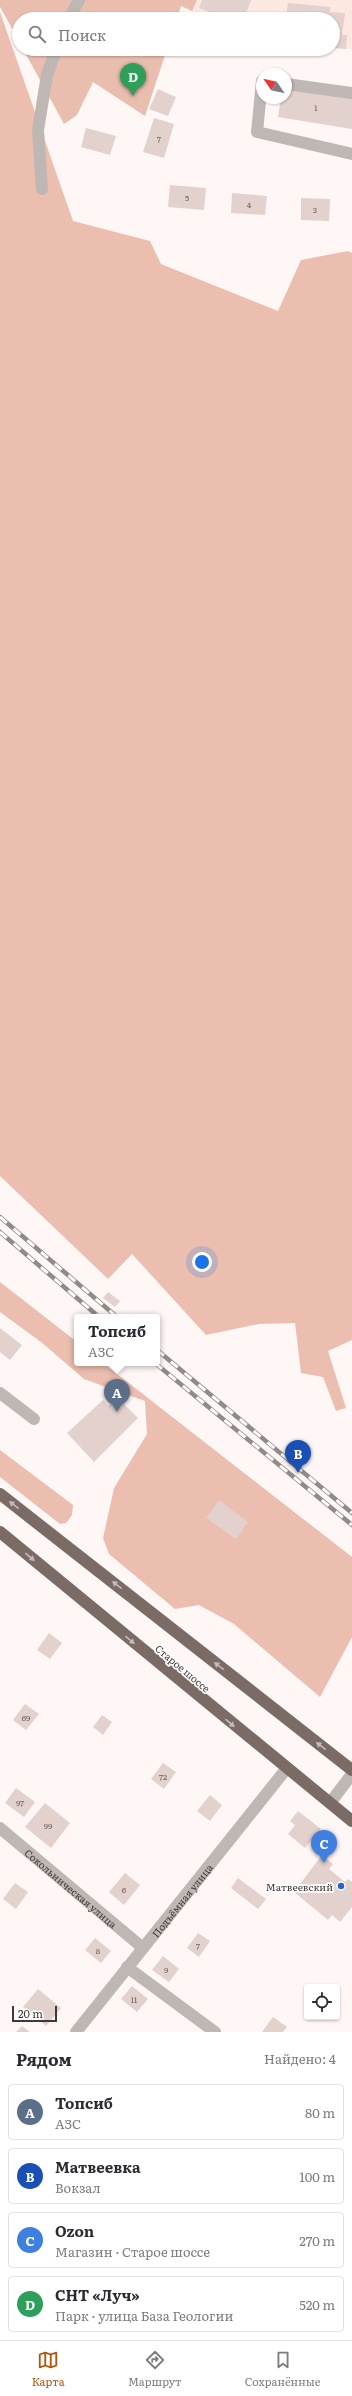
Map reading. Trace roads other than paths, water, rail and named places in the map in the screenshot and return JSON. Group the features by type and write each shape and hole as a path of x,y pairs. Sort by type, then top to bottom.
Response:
{"highway":[{"path":"0,1494 352,1770"},
{"name":"Старое шоссе","path":"0,1532 352,1821"}],"street":[{"path":"73,12 79,0"},
{"path":"42,189 38,130 47,75 54,56"},
{"path":"292,85 352,93"},
{"path":"259,104 257,132 352,154"},
{"path":"0,1393 34,1419"},
{"name":"Подъёмная улица","path":"76,2032 287,1768"},
{"path":"330,1803 352,1774"},
{"name":"Сокольническая улица","path":"0,1828 143,1948"},
{"path":"127,1967 215,2032"}],"railway":[{"path":"0,1217 113,1314"},
{"path":"0,1232 96,1314"},
{"path":"160,1353 352,1513"},
{"path":"159,1366 352,1525"}],"place":[{"name":"СНТ «Луч»","path":"133,96"},
{"name":"Топсиб","path":"117,1412"},
{"name":"Матвеевка","path":"298,1473"},
{"name":"Ozon","path":"324,1863"},
{"name":"Матвеевский","path":"341,1886"}]}
